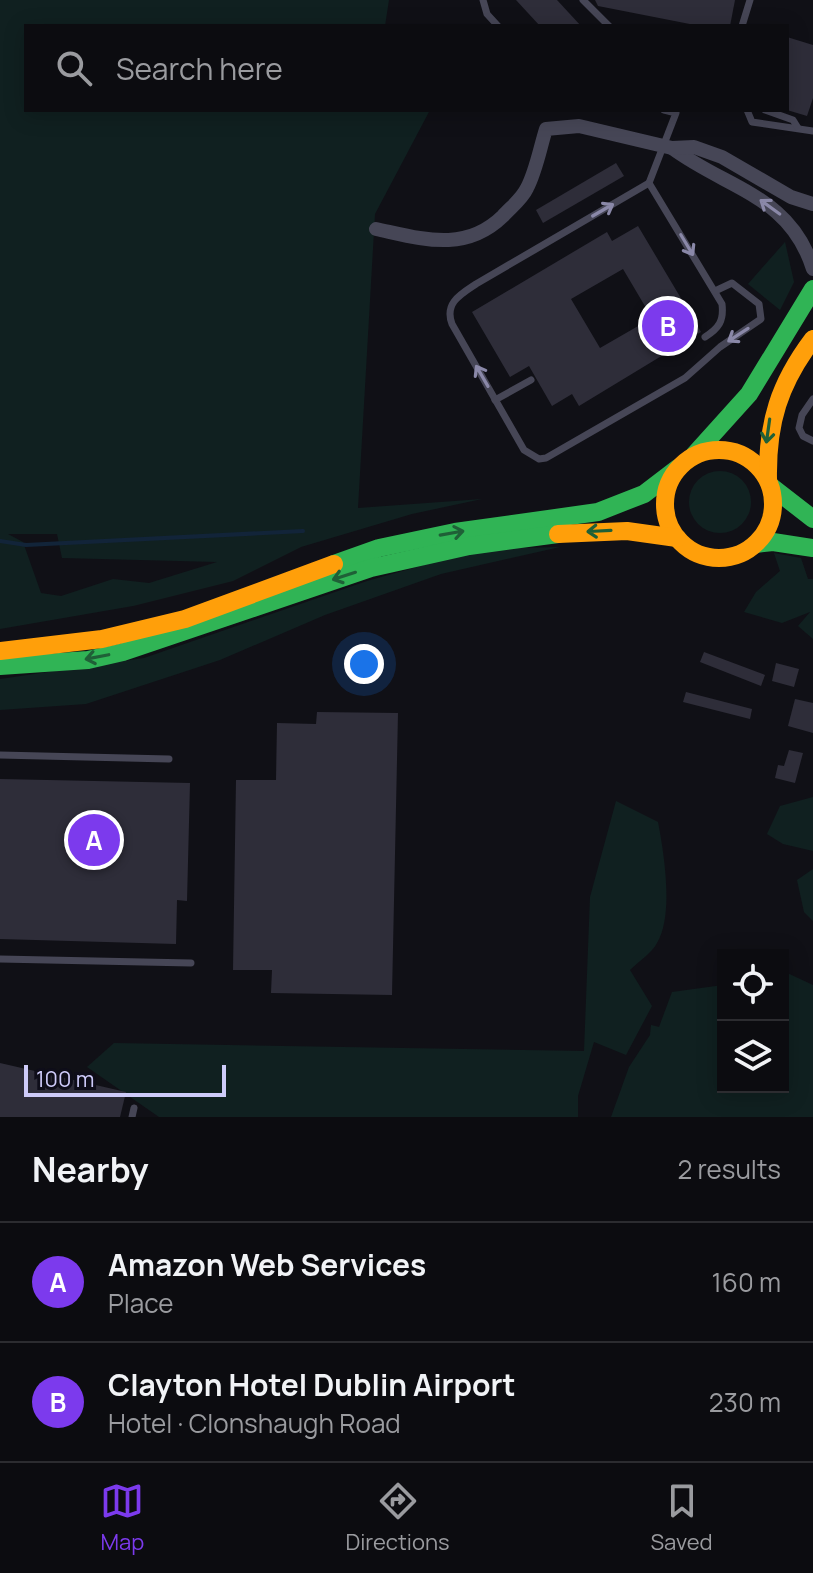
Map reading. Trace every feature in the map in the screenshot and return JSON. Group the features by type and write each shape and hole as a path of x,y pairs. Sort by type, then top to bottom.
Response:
{"main road":[{"path":"0,651 102,639 185,619 379,548 455,532 598,512 644,494 694,455 749,394 811,297 813,289"},
{"path":"756,544 772,518 767,428 775,400 813,339"},
{"path":"694,455 722,449 736,451 749,458 770,483 813,519"},
{"path":"677,538 667,518 665,497 678,468"},
{"path":"0,666 88,660 123,652 344,576 414,556 493,542 606,530 654,532 677,538 697,553 718,558 739,554 756,544 773,542 813,548"}],"street":[{"path":"376,229 428,241 452,242 475,237 497,222 527,188 546,129 579,126 666,147 694,147 722,157 791,197 813,204"},
{"path":"666,147 744,188 787,219 797,231 813,269"}],"lane":[{"path":"483,0 487,14 496,24"},
{"path":"583,0 607,24"},
{"path":"743,24 750,0"},
{"path":"676,112 666,147 649,183 456,297 450,310 452,324 524,450 529,455 546,458 685,378 720,347 761,319 759,304 732,283 715,291"},
{"path":"748,112 752,122 813,131"},
{"path":"771,112 793,120 798,128"},
{"path":"649,183 722,304 718,329 705,337"},
{"path":"495,400 531,380"},
{"path":"813,399 802,415 799,428 803,436 813,441"},
{"path":"0,755 169,759"},
{"path":"0,959 191,963"}],"shaded area":[{"path":"0,0 389,0 385,24 24,24 24,112 429,112 375,214 358,508 482,499 412,514 301,547 233,581 133,606 0,629","holes":["8,534 57,534 62,558 217,562 149,583 113,579 61,596 41,593 23,542"]},
{"path":"785,242 794,282 780,310 748,284"},
{"path":"720,471 742,480 751,502 742,524 720,533 698,524 689,502 698,480"},
{"path":"560,547 441,574 325,615 220,660 86,704 0,710 0,679 144,658 367,581 481,549"},
{"path":"774,553 801,558 808,579 813,579 813,639 798,626 810,612 782,623 744,612 756,592 780,571"},
{"path":"813,797 813,851 783,844 767,834 780,806"},
{"path":"616,801 658,822 666,884 665,917 655,947 630,970 652,1006 626,1055 594,1042 578,1096 578,1117 159,1117 87,1067 114,1043 584,1051 590,897"},
{"path":"813,869 813,921 804,912 797,880"},
{"path":"789,974 813,985 813,1117 611,1117 629,1067 650,1035 651,1025 659,1027 672,992 717,986 717,1093 789,1093"}],"building":[{"path":"516,0 557,0 579,24 538,24"},
{"path":"595,0 735,0 730,24 690,24 598,6"},
{"path":"789,38 813,45 813,98 807,116 789,111"},
{"path":"616,163 624,176 543,223 536,210"},
{"path":"638,226 701,332 579,406 572,394 552,406 529,366 510,377 472,312 607,232 612,241","holes":["623,269 652,318 600,348 571,299"]},
{"path":"704,652 765,675 761,686 700,662"},
{"path":"776,663 799,669 794,687 772,681"},
{"path":"686,692 752,709 750,719 683,702"},
{"path":"795,699 813,703 813,733 788,726"},
{"path":"317,712 398,713 392,995 271,993 272,970 233,970 236,780 276,780 277,723 316,724"},
{"path":"789,750 803,753 795,783 775,778 778,765 784,766"},
{"path":"0,779 190,783 187,901 177,900 176,944 0,939"},
{"path":"0,1063 126,1092 120,1117 0,1117"}],"waterway":[{"path":"0,541 26,545 303,531"}],"traffic: fast":[{"path":"694,455 749,394 813,289"},
{"path":"334,564 379,548 455,532 598,512 644,494 678,468"},
{"path":"772,487 813,519"},
{"path":"0,666 88,660 123,652 371,568 469,546 558,534"},
{"path":"756,544 773,542 813,548"}],"traffic: slow":[{"path":"768,479 770,440 777,405 791,372 813,339"},
{"path":"719,450 740,454 757,466 769,483 773,504 769,525 757,542 740,554 719,558 698,554 681,542 669,525 665,504 669,483 681,466 698,454 719,450"},
{"path":"558,534 627,531 677,538"},
{"path":"0,651 102,639 185,619 334,564"}],"place":[{"name":"Clayton Hotel Dublin Airport","path":"668,326"},
{"name":"Amazon Web Services","path":"94,840"}]}
